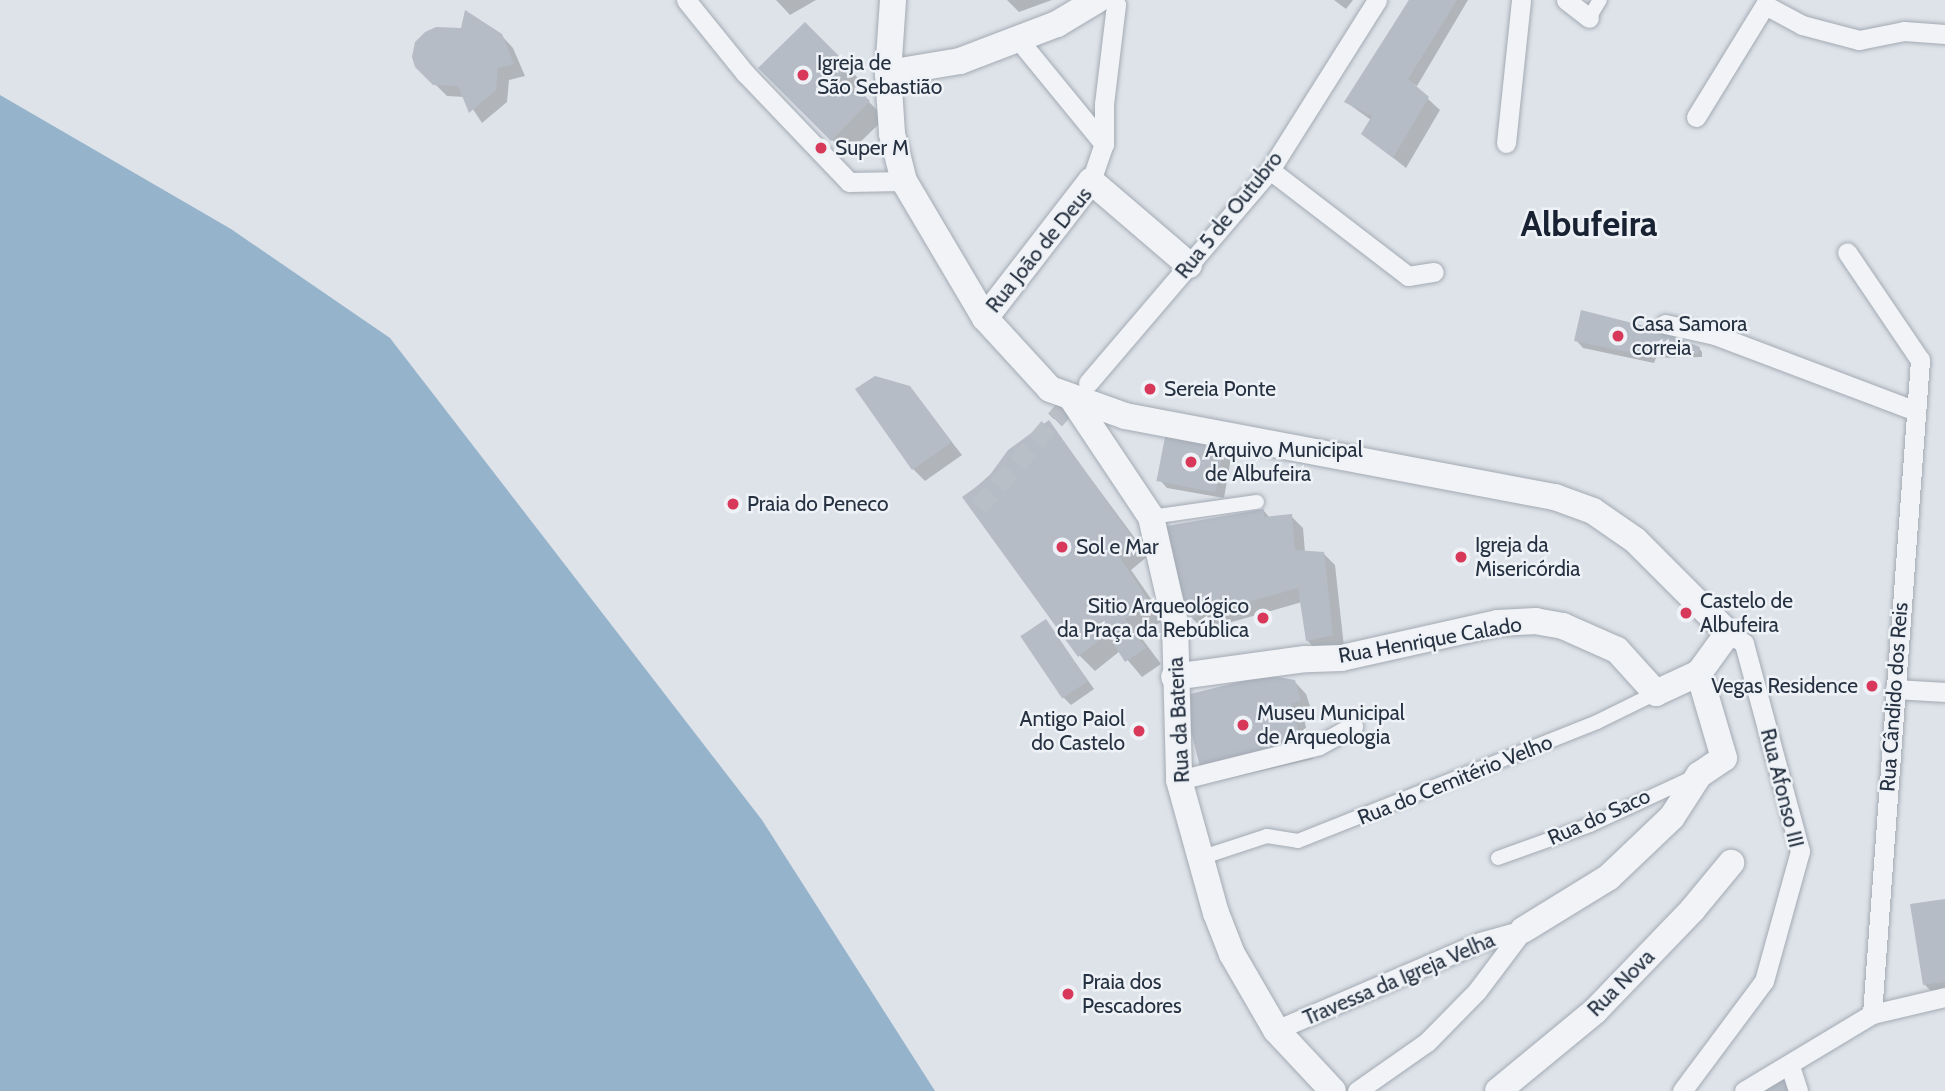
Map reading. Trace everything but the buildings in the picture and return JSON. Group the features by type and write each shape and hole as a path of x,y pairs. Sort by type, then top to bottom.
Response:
{"street":[{"path":"686,0 745,73 849,181 904,181"},
{"name":"Rua da Bateria","path":"893,0 888,73 892,134 904,181 985,318 1070,391 1151,517 1175,623 1174,677 1179,780 1203,857 1216,914 1232,954 1276,1030 1333,1091"},
{"path":"888,73 960,61 1018,39 1097,0"},
{"path":"1091,181 1104,144 1104,104 1116,5 1112,0"},
{"name":"Rua 5 de Outubro","path":"1070,391 1189,265 1270,170 1377,0"},
{"path":"1506,143 1521,0"},
{"path":"1566,0 1589,18"},
{"path":"1696,117 1765,5 1802,25 1858,40 1904,31 1945,34"},
{"path":"1018,39 1104,144"},
{"path":"1270,170 1408,276 1434,272"},
{"name":"Rua João de Deus","path":"985,318 1091,181 1189,265"},
{"name":"Rua Cândido dos Reis","path":"1847,252 1920,360 1914,410 1872,1014"},
{"path":"1665,324 1715,335 1914,410"},
{"path":"1070,391 1125,416 1555,497 1593,511 1636,540 1728,633 1699,673 1724,758 1672,817 1609,877 1522,930 1477,990 1427,1042 1357,1091"},
{"name":"Rua Henrique Calado","path":"1174,677 1305,659 1342,658 1498,623 1536,621 1574,630 1617,650 1656,692"},
{"name":"Rua Afonso III","path":"1682,1091 1764,981 1800,851 1744,643 1728,633"},
{"name":"Rua do Cemitério Velho","path":"1656,692 1699,673"},
{"path":"1895,689 1945,692"},
{"path":"1179,780 1319,745 1353,726"},
{"name":"Rua Nova","path":"1498,1091 1595,1011 1693,909 1731,863"},
{"name":"Travessa da Igreja Velha","path":"1276,1030 1480,942 1522,930"},
{"path":"1744,1091 1790,1066 1872,1014 1945,997"},
{"path":"1790,1066 1798,1091"}],"lane":[{"path":"1589,18 1600,0"},
{"path":"1151,517 1257,502"},
{"name":"Rua do Cemitério Velho","path":"1203,857 1267,836 1298,841 1585,728 1656,692"},
{"name":"Rua do Saco","path":"1498,858 1702,780"}],"water":[{"path":"0,95 231,229 390,338 762,820 935,1091 0,1091"}],"tunnel":[{"path":"979,507 1080,391"}],"place":[{"name":"Igreja de São Sebastião","path":"803,75"},
{"name":"Super M","path":"821,148"},
{"name":"Casa Samora correia","path":"1618,336"},
{"name":"Sereia Ponte","path":"1150,389"},
{"name":"Arquivo Municipal de Albufeira","path":"1191,462"},
{"name":"Praia do Peneco","path":"733,504"},
{"name":"Sol e Mar","path":"1062,547"},
{"name":"Igreja da Misericórdia","path":"1461,557"},
{"name":"Castelo de Albufeira","path":"1686,613"},
{"name":"Sitio Arqueológico da Praça da Rebública","path":"1263,618"},
{"name":"Vegas Residence","path":"1872,686"},
{"name":"Museu Municipal de Arqueologia","path":"1243,725"},
{"name":"Antigo Paiol do Castelo","path":"1139,731"},
{"name":"Praia dos Pescadores","path":"1068,994"}],"district":[{"name":"Albufeira","path":"1589,224"}]}
